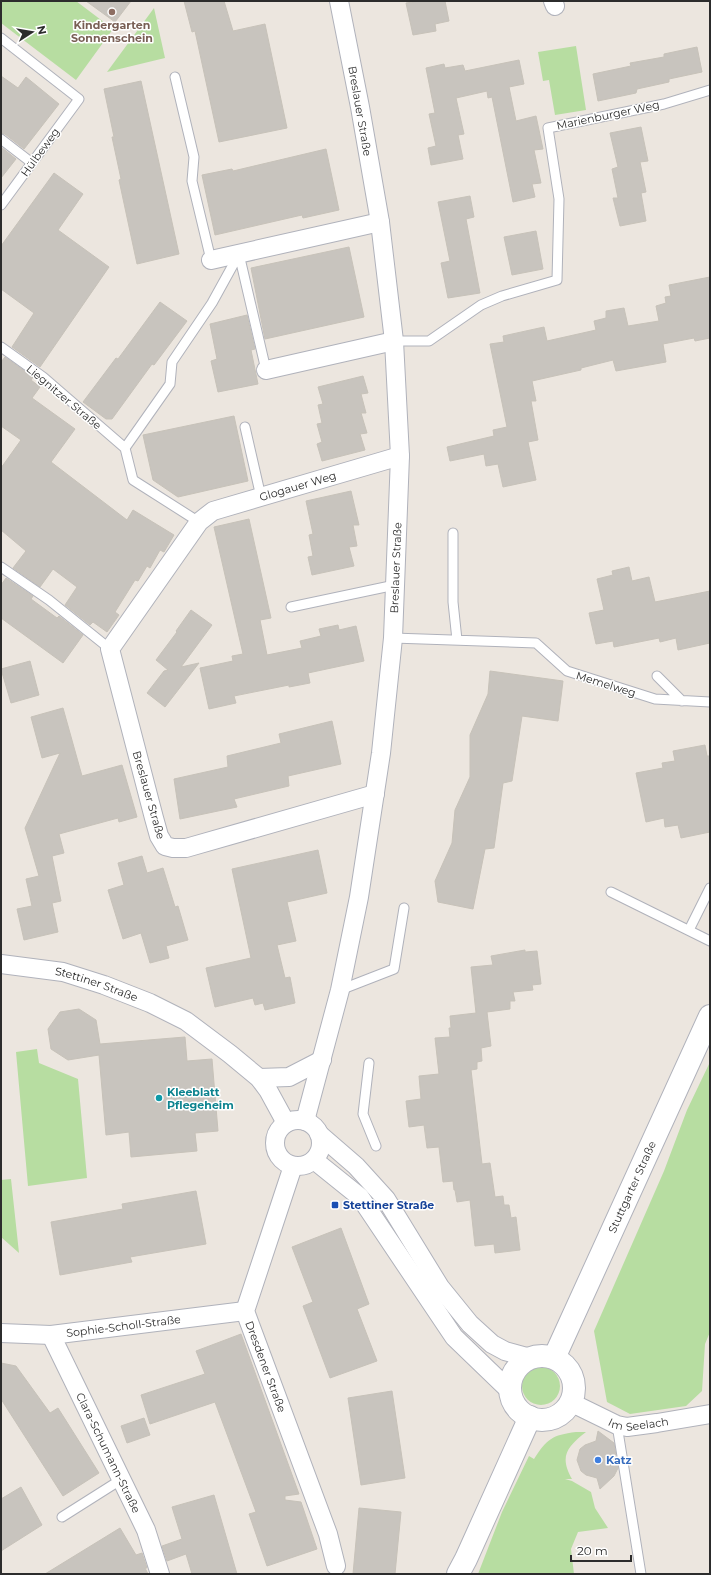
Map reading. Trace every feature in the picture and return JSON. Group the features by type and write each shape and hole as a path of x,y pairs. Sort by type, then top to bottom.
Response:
{"street":[{"name":"Breslauer Straße","path":"305,1120 340,990 358,897 375,794 393,638 400,456 394,341 380,222 360,107 339,1"},
{"path":"211,260 380,222"},
{"path":"266,370 394,341"},
{"name":"Glogauer Weg","path":"110,649 199,522 213,511 400,456"},
{"name":"Breslauer Straße","path":"110,649 133,742 159,836 164,846 186,848 375,794"},
{"name":"Stettiner Straße","path":"1,964 63,972 104,985 150,1003 186,1021 259,1078 268,1090 286,1123"},
{"name":"Stuttgarter Straße","path":"554,1358 710,1016"},
{"path":"259,1078 289,1077 322,1060"},
{"path":"314,1160 360,1198 454,1337 510,1391 515,1404 521,1412 530,1417 539,1419 553,1417 565,1410 570,1402 573,1392 573,1381 563,1363 554,1358 542,1356 530,1358 505,1351 492,1344 470,1324 440,1287 386,1199 356,1166 320,1134 311,1123 299,1119 286,1123 280,1128 276,1135 274,1143 276,1151 286,1164 301,1167 309,1165 314,1160 320,1154 322,1140 320,1134"},
{"name":"Dresdener Straße","path":"293,1166 245,1311 328,1534 336,1566"},
{"name":"Sophie-Scholl-Straße","path":"1,1333 50,1335 245,1311"},
{"name":"Clara-Schumann-Straße","path":"50,1335 146,1530 160,1574"},
{"path":"510,1391 512,1375 520,1365 530,1358"},
{"name":"Im Seelach","path":"570,1402 617,1425 627,1427 710,1414"},
{"path":"463,1569 530,1417"}],"lane":[{"name":"Hülbeweg","path":"1,38 79,99 1,205"},
{"path":"175,77 194,157 192,181 211,260"},
{"name":"Marienburger Weg","path":"394,341 429,341 481,305 502,296 557,280 559,199 548,128 664,104 710,90"},
{"path":"1,139 32,163"},
{"path":"239,254 266,370"},
{"path":"199,522 132,480 125,448 170,384 172,362 212,304 239,254"},
{"name":"Liegnitzer Straße","path":"1,347 43,377 125,448"},
{"path":"245,427 261,497"},
{"path":"453,534 453,602 457,640"},
{"path":"1,567 49,600 110,649"},
{"path":"291,608 395,585"},
{"name":"Memelweg","path":"393,638 536,643 567,672 655,699 710,702"},
{"path":"657,676 682,701"},
{"path":"689,930 710,888"},
{"path":"611,892 710,941"},
{"path":"340,990 394,969 404,908"},
{"path":"369,1063 363,1114 376,1146"},
{"path":"617,1425 641,1574"},
{"path":"62,1517 122,1480"}],"green space":[{"path":"1,1 76,1 113,29 76,80 1,23"},
{"path":"154,8 165,58 107,72"},
{"path":"576,46 586,110 555,115 549,80 543,81 538,52"},
{"path":"37,1049 39,1063 78,1079 87,1178 28,1186 16,1052"},
{"path":"710,1062 710,1332 705,1344 702,1391 686,1406 630,1414 607,1402 594,1331 664,1171 687,1110"},
{"path":"11,1179 19,1253 1,1237 1,1180"},
{"path":"541,1367 551,1370 557,1376 560,1386 557,1396 551,1402 541,1405 531,1402 525,1396 522,1386 525,1376 531,1370"},
{"path":"576,1432 586,1432 574,1442 567,1452 566,1464 572,1479 565,1479 572,1481 591,1492 595,1508 608,1528 578,1532 571,1549 574,1574 478,1574 502,1512 529,1456 534,1459 551,1439"}],"building":[{"name":"Kindergarten Sonnenschein","path":"86,1 131,1 115,22"},
{"path":"184,1 224,1 233,31 265,24 287,128 219,142 195,31 192,32"},
{"path":"419,1 445,1 449,21 435,24 436,31 413,35 406,3"},
{"path":"697,47 702,72 669,79 669,82 637,89 636,93 598,101 593,74 631,66 630,63 664,57 664,54"},
{"path":"519,60 524,84 509,87 516,121 536,116 543,149 534,150 541,183 532,184 535,197 513,202 492,97 488,98 487,91 456,98 464,134 458,135 463,159 431,165 428,148 436,146 429,114 435,113 426,68 444,64 445,68 463,65 465,71"},
{"path":"1,76 18,88 26,77 59,104 24,149 5,134 1,133"},
{"path":"141,81 179,254 137,264 119,180 121,179 104,89"},
{"path":"641,127 648,161 640,162 646,192 641,193 646,221 620,226 613,198 618,198 612,169 618,167 610,133"},
{"path":"1,147 16,159 1,178"},
{"path":"326,149 339,210 303,218 302,215 215,235 202,175 232,169 233,171"},
{"path":"54,173 83,194 58,230 109,267 40,367 12,347 34,313 1,289 1,246"},
{"path":"470,196 474,217 466,219 480,293 448,298 441,263 450,261 438,202"},
{"path":"536,231 543,269 512,275 504,237"},
{"path":"349,247 364,317 265,339 251,268"},
{"path":"710,277 710,338 695,341 694,338 663,344 666,362 616,371 613,360 581,368 581,370 532,381 536,401 531,401 538,440 528,442 536,480 503,487 498,464 486,466 484,454 450,461 447,447 494,436 493,430 507,427 490,344 504,342 503,336 544,327 547,341 596,330 594,321 606,318 606,311 624,308 628,326 659,321 656,306 666,303 665,297 671,296 669,285"},
{"path":"160,302 187,321 154,365 152,364 112,419 106,419 83,402 116,358 118,359"},
{"path":"247,315 255,349 251,350 258,384 218,392 211,361 217,359 210,324"},
{"path":"5,357 33,377 31,380 40,387 32,398 75,429 51,462 127,520 133,510 174,535 164,552 160,550 150,568 147,566 138,581 135,580 115,612 119,615 107,632 93,622 90,625 65,605 77,587 53,569 40,587 13,568 26,551 1,530 1,468 21,440 1,426 1,362"},
{"path":"363,376 368,393 361,394 366,413 361,413 367,433 360,434 365,450 322,461 317,444 322,442 317,424 322,423 318,405 323,404 318,387"},
{"path":"234,416 248,481 178,497 153,480 143,435"},
{"path":"351,491 359,525 353,525 357,546 349,547 354,566 312,575 308,557 313,556 309,535 313,534 306,501"},
{"path":"249,519 271,618 260,620 267,655 302,648 300,641 321,636 319,629 338,625 339,630 356,626 364,661 308,673 310,683 289,687 289,685 234,696 236,703 209,709 200,668 233,661 232,656 243,654 214,527"},
{"path":"629,567 632,581 649,577 655,602 710,591 710,643 678,650 676,638 660,642 659,638 614,647 613,641 596,644 589,613 604,610 597,579 613,575 612,571"},
{"path":"6,578 33,596 31,599 57,618 59,616 83,635 63,663 1,618 1,585"},
{"path":"191,610 212,625 181,667 199,663 165,707 147,693 164,671 168,670 156,660"},
{"path":"30,661 39,695 11,703 1,669"},
{"path":"490,671 563,681 558,721 522,716 512,781 503,783 494,848 485,849 473,909 438,902 435,881 452,843 455,810 470,777 470,735 488,694"},
{"path":"63,708 82,776 122,765 137,817 119,822 118,818 59,834 64,853 52,856 61,901 52,903 58,932 24,940 17,909 32,906 26,879 39,876 25,828 60,753 42,758 31,717"},
{"path":"332,721 341,764 288,776 289,786 234,799 237,807 180,819 174,779 228,767 227,756 281,743 279,734"},
{"path":"705,745 707,756 710,756 710,832 681,838 678,825 665,827 664,818 646,822 636,773 663,768 662,763 675,761 673,751"},
{"path":"318,850 327,893 287,902 296,941 277,945 285,978 290,977 295,1003 265,1010 263,1003 255,1005 253,998 215,1007 206,968 251,958 232,869"},
{"path":"142,856 147,873 163,868 175,907 178,906 188,940 166,946 169,958 150,963 141,933 123,939 108,890 124,885 118,863"},
{"path":"525,950 525,952 537,951 541,984 532,985 533,990 513,992 515,1001 510,1001 510,1009 487,1012 491,1046 481,1048 482,1061 477,1062 477,1069 471,1070 482,1164 490,1163 495,1197 503,1196 504,1205 509,1205 511,1218 516,1217 520,1250 495,1253 494,1244 475,1246 470,1200 457,1202 453,1181 443,1182 439,1147 427,1148 424,1125 409,1127 406,1101 421,1099 419,1076 439,1074 435,1038 450,1037 450,1016 476,1013 471,967 493,965 491,956"},
{"name":"Kleeblatt Pflegeheim","path":"79,1009 96,1020 100,1044 185,1037 187,1061 212,1059 218,1131 195,1133 197,1151 131,1157 129,1132 106,1135 99,1055 68,1060 51,1049 48,1029 60,1012"},
{"path":"196,1191 206,1244 130,1257 132,1262 60,1275 51,1222 123,1209 122,1204"},
{"path":"341,1228 369,1304 357,1309 377,1361 330,1378 303,1306 313,1302 292,1247"},
{"path":"241,1334 299,1494 285,1496 285,1500 301,1502 317,1549 267,1566 249,1514 256,1512 215,1402 150,1424 141,1395 205,1374 196,1351"},
{"path":"1,1363 16,1366 50,1413 58,1408 99,1473 63,1496 1,1399"},
{"path":"392,1391 405,1478 361,1485 348,1398"},
{"path":"144,1418 150,1435 127,1443 121,1426"},
{"name":"Katz","path":"598,1431 614,1443 618,1468 614,1476 600,1489 597,1478 586,1475 581,1471 577,1460 580,1449 585,1445 596,1441"},
{"path":"21,1487 42,1525 1,1551 1,1499"},
{"path":"214,1495 237,1574 192,1574 186,1554 167,1561 162,1546 182,1539 172,1507"},
{"path":"359,1508 401,1512 395,1574 353,1574"},
{"path":"120,1528 136,1555 142,1553 147,1568 145,1568 148,1574 45,1574"}],"place":[{"name":"Kindergarten Sonnenschein","path":"112,12"},
{"name":"Kleeblatt Pflegeheim","path":"159,1098"},
{"name":"Stettiner Straße","path":"335,1205"},
{"name":"Katz","path":"598,1460"}]}
